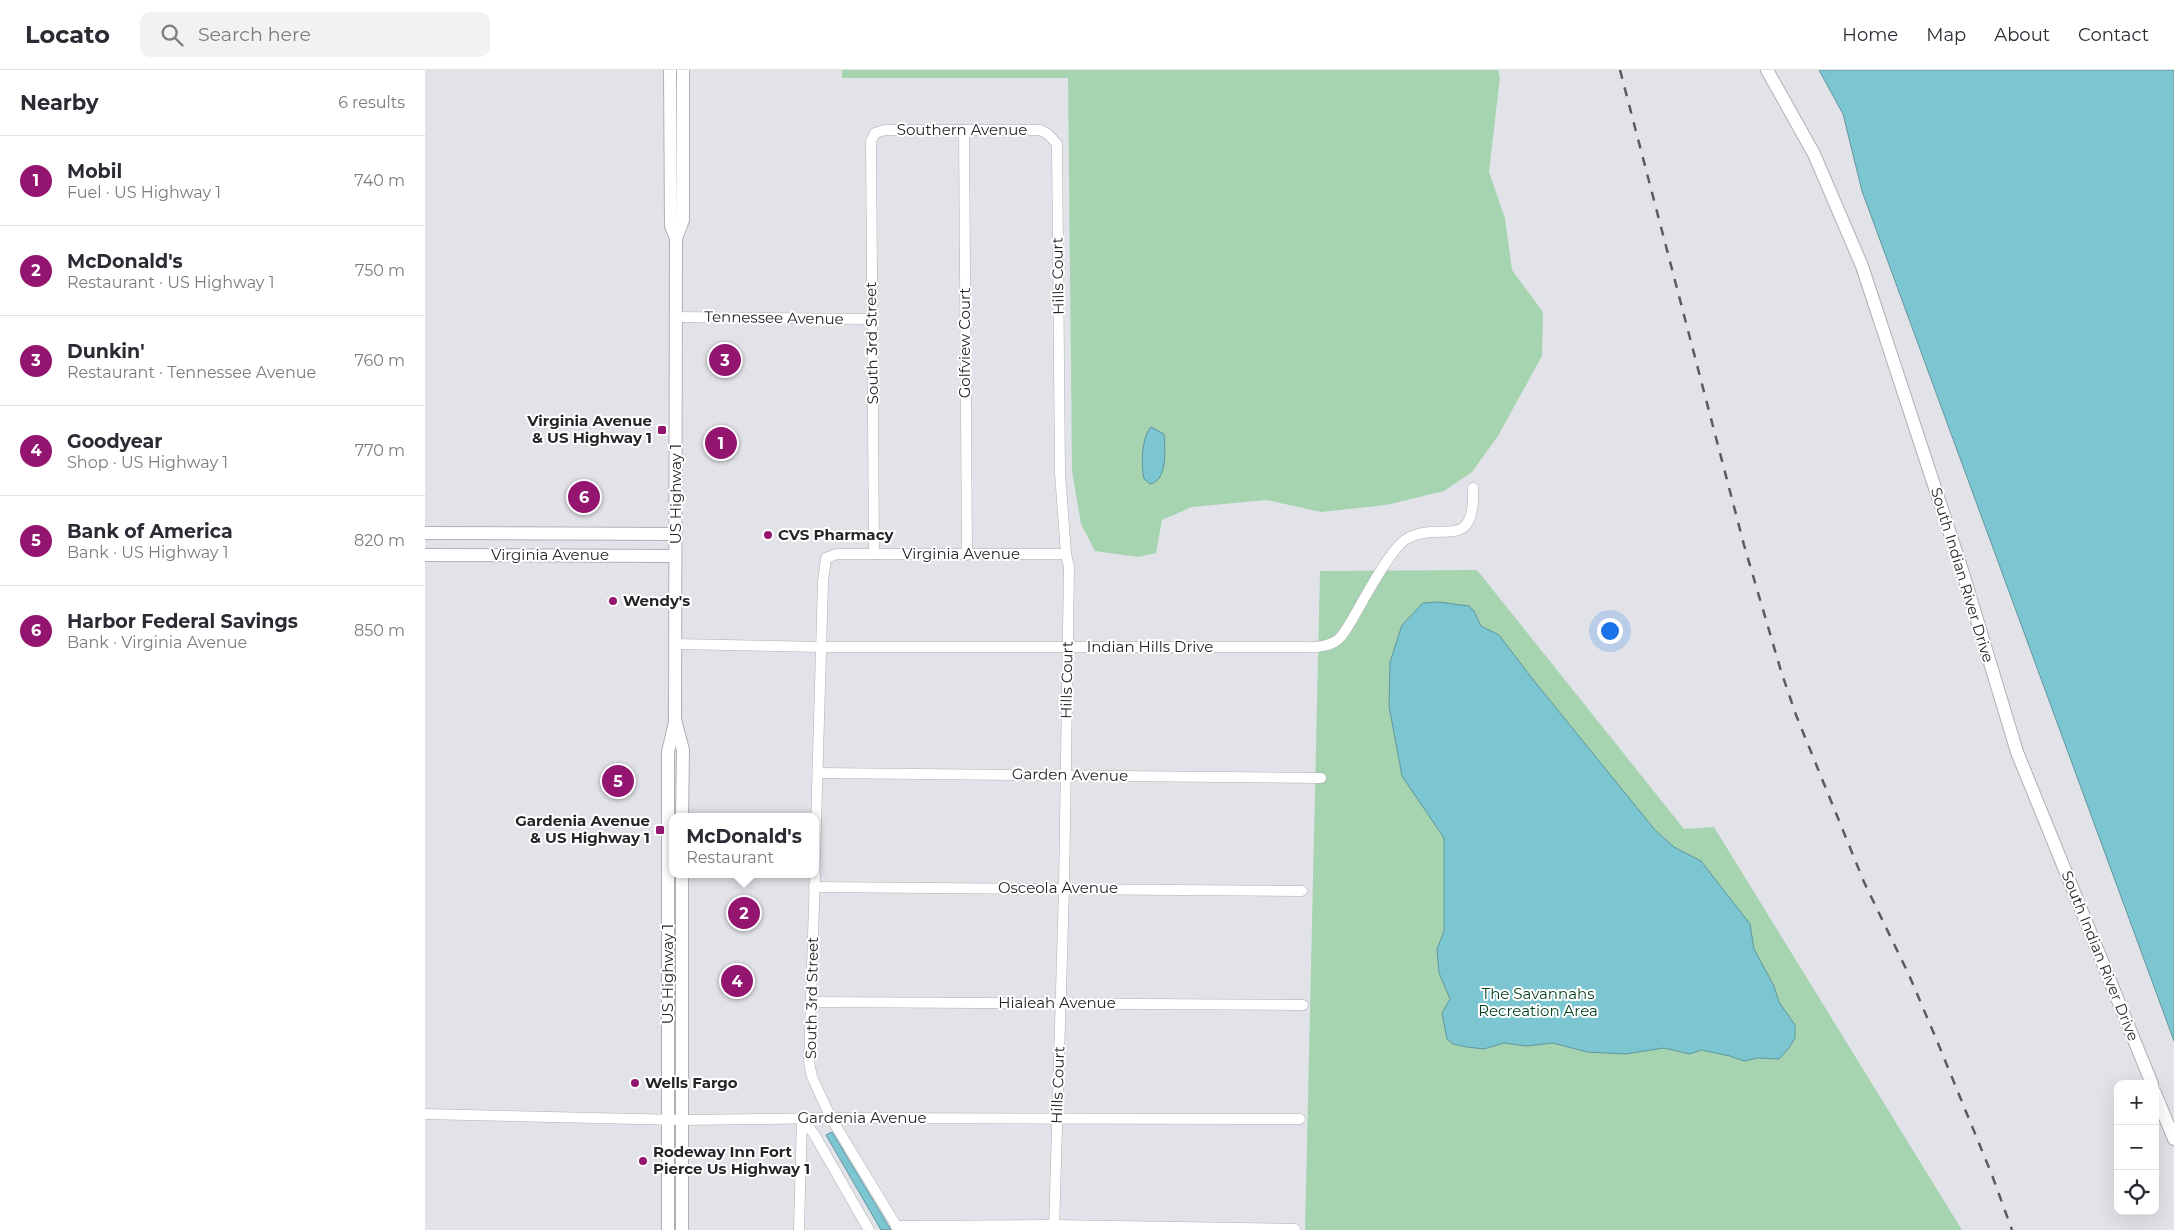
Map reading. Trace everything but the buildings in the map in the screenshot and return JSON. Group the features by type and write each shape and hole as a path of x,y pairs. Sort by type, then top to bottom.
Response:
{"main road":[{"name":"US Highway 1","path":"670,70 671,226 676,238"},
{"name":"US Highway 1","path":"668,1230 668,752 675,720 676,238 683,220 683,70"},
{"name":"South Indian River Drive","path":"1767,70 1814,154 1862,266 1962,570 2017,752 2150,1080"},
{"name":"Virginia Avenue","path":"425,533 675,534"},
{"name":"Virginia Avenue","path":"425,555 675,556"},
{"name":"US Highway 1","path":"675,720 683,750 683,813"},
{"name":"US Highway 1","path":"682,878 682,1230"},
{"path":"668,906 675,926 682,934"},
{"path":"668,946 676,952 682,968"},
{"path":"2159,1103 2174,1139"}],"street":[{"name":"Southern Avenue","path":"875,133 885,130 1040,130 1048,134"},
{"name":"Golfview Court","path":"964,130 967,555"},
{"name":"South 3rd Street","path":"874,554 871,141 875,133"},
{"name":"Hills Court","path":"1048,134 1057,144 1060,472 1066,554 1069,566 1064,888 1054,1228"},
{"name":"Tennessee Avenue","path":"676,317 871,319"},
{"name":"Indian Hills Drive","path":"675,644 821,647 1291,648 1326,646 1337,641 1346,630 1387,561 1404,540 1420,533 1457,532 1466,524 1472,514 1473,488"},
{"name":"Virginia Avenue","path":"821,647 823,582 826,558 837,554 1066,554"},
{"path":"817,813 821,647"},
{"name":"Garden Avenue","path":"819,773 1321,778"},
{"name":"South 3rd Street","path":"815,878 809,1062 811,1076 831,1118 898,1228"},
{"name":"Osceola Avenue","path":"814,887 1302,891"},
{"name":"Hialeah Avenue","path":"812,1002 1303,1005"},
{"name":"Gardenia Avenue","path":"425,1114 682,1120 802,1118 1300,1119"},
{"path":"802,1118 818,1141 869,1230"},
{"path":"799,1230 802,1118"},
{"path":"801,1145 811,1141 818,1141"},
{"path":"898,1228 1295,1229"}],"green space":[{"path":"842,70 1498,70 1500,77 1489,172 1505,218 1512,270 1543,312 1542,356 1498,436 1472,472 1444,491 1386,505 1321,512 1266,500 1192,507 1162,520 1156,553 1138,557 1095,551 1081,524 1072,471 1068,78 842,78"},
{"name":"The Savannahs Recreation Area","path":"1477,570 1684,829 1714,827 1962,1230 1305,1230 1320,571"}],"water":[{"path":"1819,70 2174,70 2174,1041 1862,191 1843,114"},
{"path":"1151,427 1164,434 1165,455 1163,471 1160,477 1156,482 1150,484 1144,479 1142,459 1145,438"},
{"path":"1439,602 1469,606 1474,611 1481,626 1499,635 1655,830 1674,847 1701,861 1750,924 1754,949 1774,986 1779,1002 1795,1025 1795,1038 1779,1059 1758,1058 1744,1061 1701,1050 1690,1054 1664,1048 1625,1054 1587,1052 1553,1043 1527,1046 1504,1043 1484,1049 1453,1044 1447,1039 1442,1013 1450,999 1439,973 1437,949 1444,931 1444,838 1402,776 1389,706 1390,662 1402,625 1423,603"},
{"path":"832,1132 891,1230 881,1230 826,1135"}],"railway":[{"path":"1620,70 1744,545 1781,671 1796,715 1864,882 1909,975 1935,1036 1992,1175 2012,1230"}],"place":[{"name":"Dunkin'","path":"725,360"},
{"name":"Virginia Avenue & US Highway 1","path":"662,430"},
{"name":"Mobil","path":"721,443"},
{"name":"Harbor Federal Savings","path":"584,497"},
{"name":"CVS Pharmacy","path":"768,535"},
{"name":"Wendy's","path":"613,601"},
{"name":"Bank of America","path":"618,781"},
{"name":"Gardenia Avenue & US Highway 1","path":"660,830"},
{"name":"McDonald's","path":"744,913"},
{"name":"Goodyear","path":"737,981"},
{"name":"Wells Fargo","path":"635,1083"},
{"name":"Rodeway Inn Fort Pierce Us Highway 1","path":"643,1161"}]}
